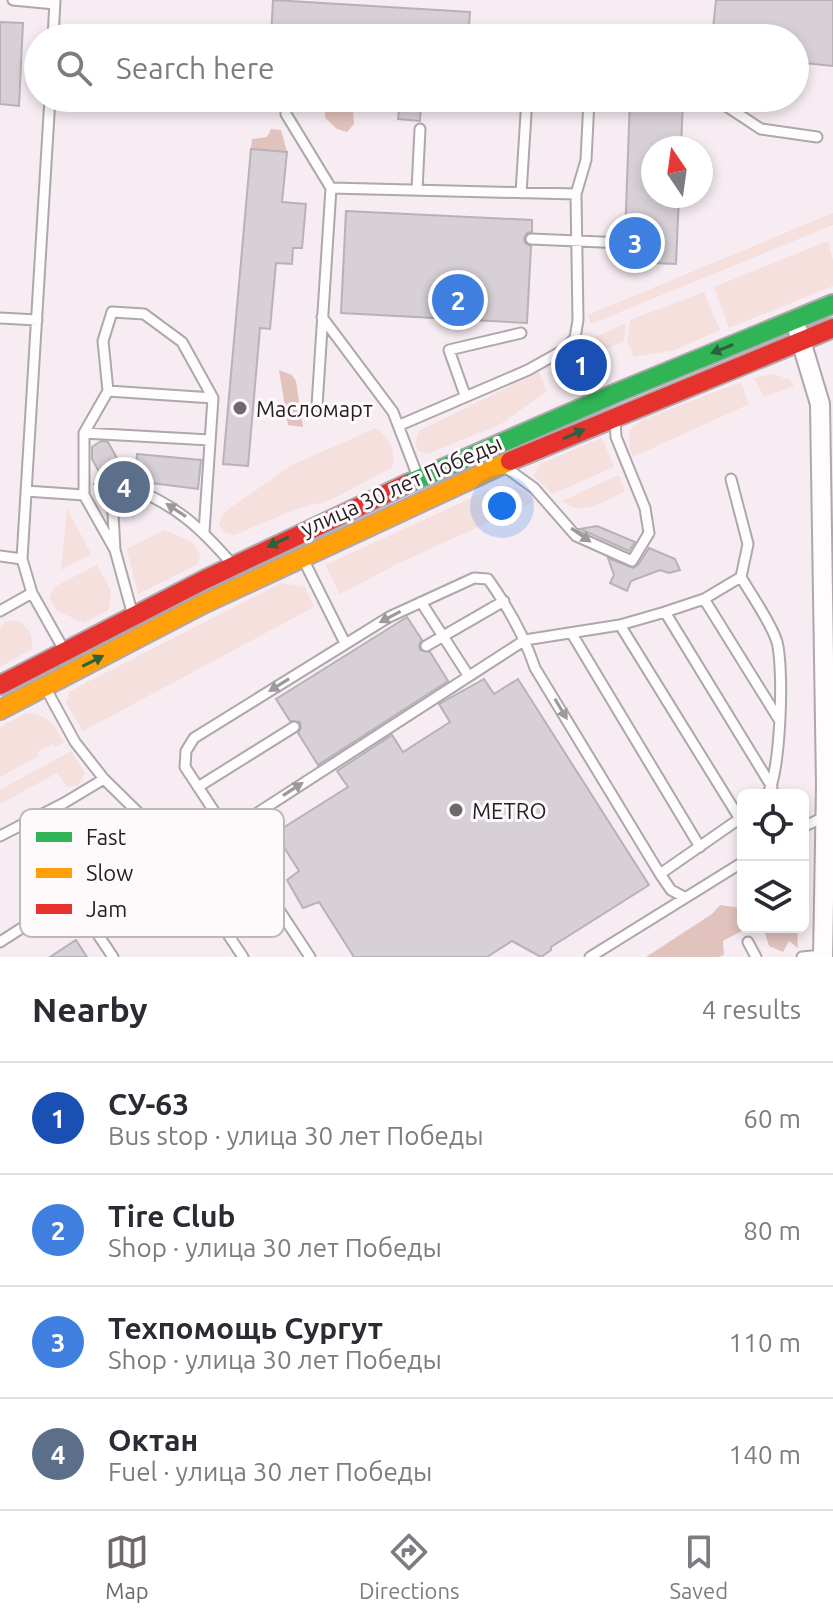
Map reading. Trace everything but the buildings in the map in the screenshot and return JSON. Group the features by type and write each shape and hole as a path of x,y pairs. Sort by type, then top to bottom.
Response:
{"main road":[{"name":"улица 30 лет Победы","path":"0,685 232,564 418,477 833,304"},
{"name":"улица 30 лет Победы","path":"0,710 301,556 615,416 833,328"}],"street":[{"path":"794,320 820,404 829,559 830,784 826,816 823,956"}],"lane":[{"path":"13,0 56,2 54,24"},
{"path":"49,112 22,559 32,593 64,650"},
{"path":"286,112 331,188 317,406"},
{"path":"521,193 526,112"},
{"path":"400,425 528,370 562,351 575,338 578,320 576,194 586,160 591,112"},
{"path":"735,112 761,129 817,137"},
{"path":"417,190 420,129"},
{"path":"331,188 576,194"},
{"path":"531,239 624,243"},
{"path":"115,550 84,495 84,433 108,391 103,341 112,312 144,314 182,342 213,398 204,532"},
{"path":"322,317 400,425 418,477"},
{"path":"0,318 37,320"},
{"path":"465,395 449,350 521,333"},
{"path":"108,391 213,398"},
{"path":"503,465 534,488 576,536 632,561 649,533 645,508 616,437 615,416"},
{"path":"84,433 210,440"},
{"path":"731,479 748,544 741,577 777,640 779,753 770,789"},
{"path":"133,614 115,550 112,496 130,487 156,497 187,517 232,564"},
{"path":"26,491 84,495"},
{"path":"0,556 22,559"},
{"path":"301,556 345,643"},
{"path":"263,809 525,640 620,625 665,612 704,599 741,577"},
{"path":"213,809 185,767 186,751 194,738 389,617 474,578 488,579 525,640 535,668 660,874 671,890 684,897"},
{"path":"0,611 32,593"},
{"path":"704,599 779,720"},
{"path":"426,646 504,601"},
{"path":"421,602 468,675"},
{"path":"665,612 769,789"},
{"path":"620,625 737,810"},
{"path":"572,634 700,847"},
{"path":"44,686 75,742 104,779 135,809"},
{"path":"198,787 294,727"},
{"path":"52,809 104,779"},
{"path":"809,824 826,816"},
{"path":"660,874 737,821"},
{"path":"0,836 20,826"},
{"path":"590,957 737,866"},
{"path":"284,917 310,957"},
{"path":"0,942 20,929"},
{"path":"100,937 113,957"},
{"path":"230,937 243,957"},
{"path":"748,942 756,957"},
{"path":"802,957 823,956"}],"shaded area":[{"path":"325,112 353,112 354,124 347,132 337,129 325,118"},
{"path":"271,129 281,130 287,152 251,149 252,139 267,137"},
{"path":"833,213 833,225 591,324 588,315"},
{"path":"828,241 833,261 833,286 729,328 714,287"},
{"path":"704,292 720,330 675,350 634,357 627,342 630,320"},
{"path":"626,323 624,341 601,351 595,337"},
{"path":"279,370 292,375 296,381 303,427 288,425"},
{"path":"539,372 547,391 501,424 427,454 419,451 415,443 419,431"},
{"path":"772,374 789,379 794,386 764,397 754,378"},
{"path":"741,382 749,404 633,457 629,445 630,430 642,420"},
{"path":"376,428 391,446 392,468 328,501 296,509 235,535 225,533 219,524 223,513 292,465"},
{"path":"602,438 614,467 553,494 534,476 540,464"},
{"path":"618,475 625,491 601,503 578,508 562,501"},
{"path":"500,485 519,489 533,502 399,563 340,594 325,565"},
{"path":"67,508 91,554 61,570"},
{"path":"165,530 193,543 200,554 198,564 138,594 127,549"},
{"path":"97,565 111,591 109,610 83,623 58,611 49,598 54,587"},
{"path":"281,583 305,587 314,607 83,731 66,703 70,691"},
{"path":"16,620 29,632 32,649 0,667 0,627 5,622"},
{"path":"27,713 50,722 64,742 37,752 39,756 0,777 0,727"},
{"path":"71,751 85,773 78,786 67,787 57,773 0,804 0,790"},
{"path":"720,905 737,908 738,933 723,941 724,955 646,957 712,914"},
{"path":"765,933 797,933 798,948 789,941 783,952 769,946"}],"traffic: fast":[{"path":"407,484 833,304"}],"traffic: slow":[{"path":"0,710 203,604 510,461"}],"traffic: jam":[{"path":"510,461 833,328"},
{"path":"0,685 204,580 407,484"}],"place":[{"name":"Техпомощь Сургут","path":"635,243"},
{"name":"Tire Club","path":"458,300"},
{"name":"СУ-63","path":"581,365"},
{"name":"Масломарт","path":"240,408"},
{"name":"Октан","path":"124,487"},
{"name":"METRO","path":"456,810"}]}
